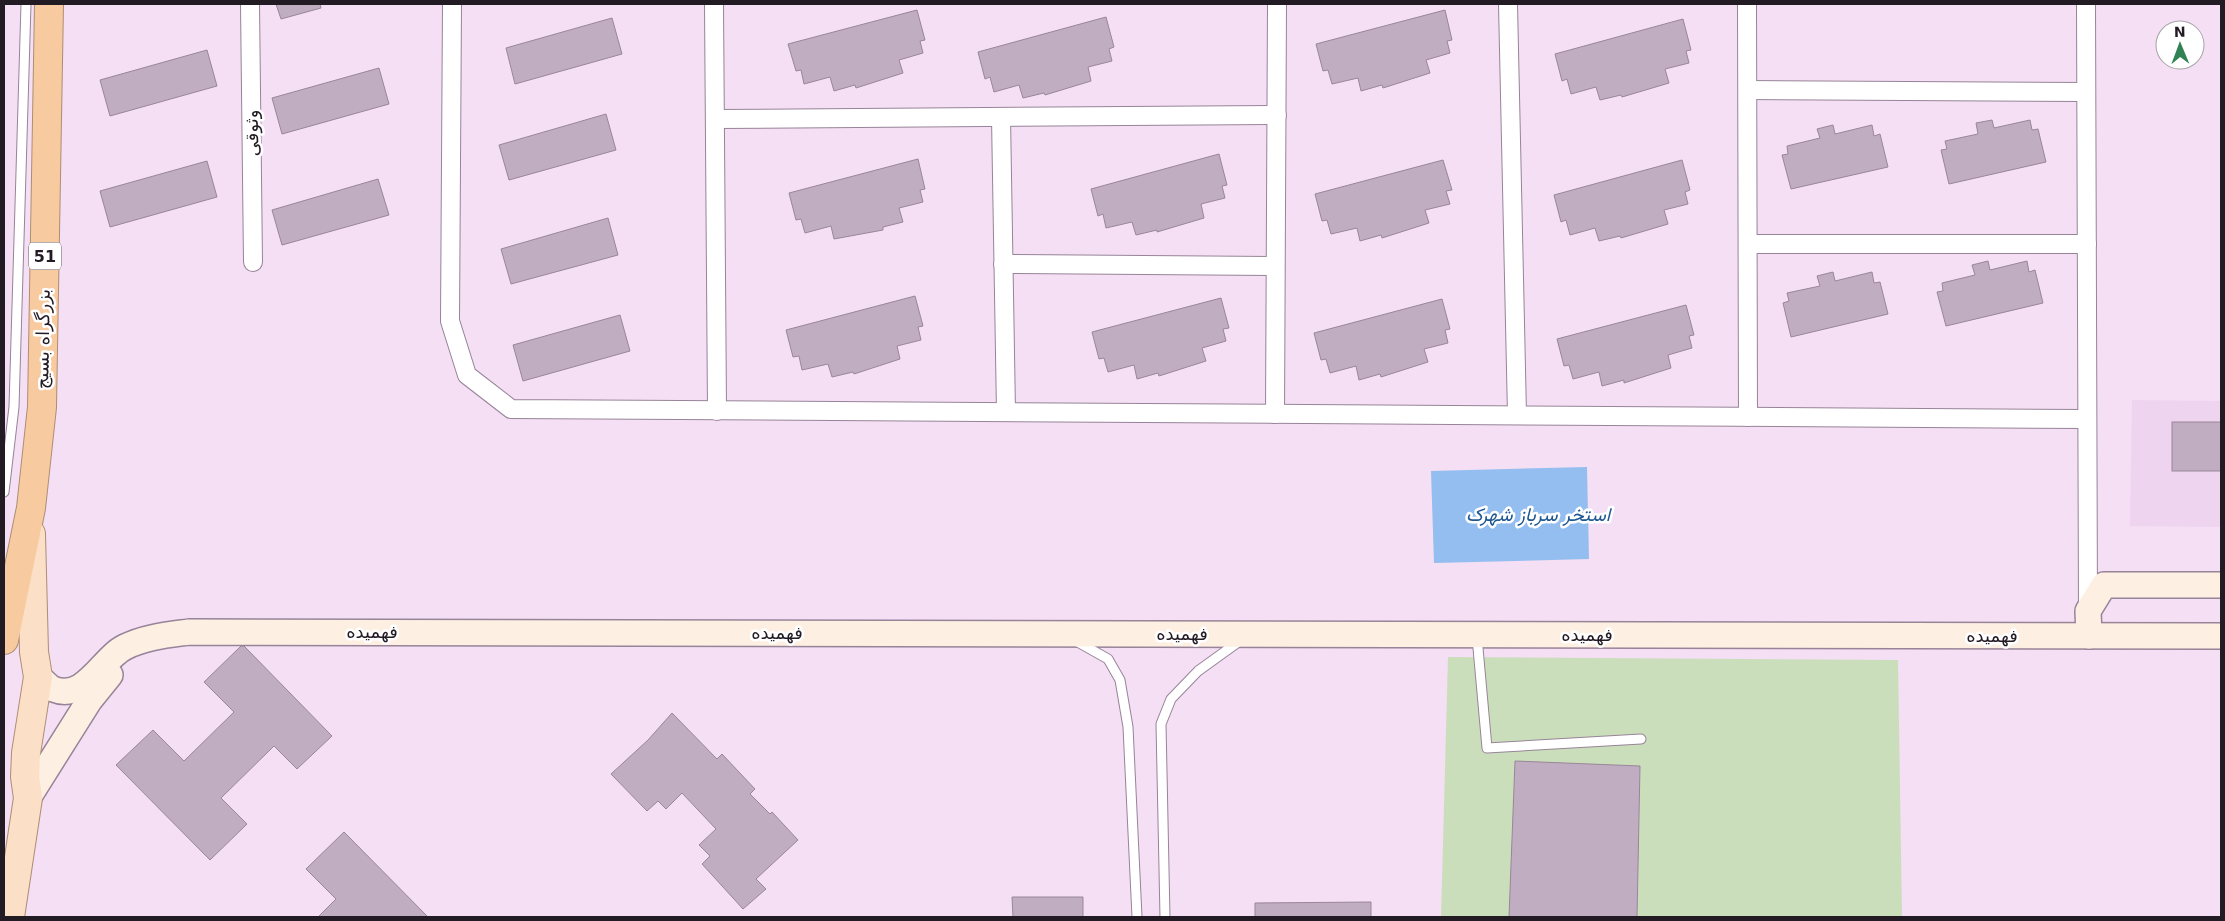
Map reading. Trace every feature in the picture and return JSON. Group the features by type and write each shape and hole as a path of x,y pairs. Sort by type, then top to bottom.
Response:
{"highway":[{"name":"بزرگراه بسیج","path":"4,640 31,508 42,407 49,4"}],"main road":[{"path":"10,917 28,798 25,778 26,753 38,677 34,652 31,508"},
{"path":"2089,636 2088,611 2104,585 2221,586"},
{"name":"فهمیده","path":"38,677 53,689 70,691 84,685 123,647 144,639 189,632 2221,636"},
{"path":"28,798 89,700 121,662 144,639"}],"street":[{"name":"وثوقی","path":"250,4 253,262"},
{"path":"452,4 450,321 467,375 511,409 2087,419"},
{"path":"714,4 718,410"},
{"path":"1275,414 1277,4"},
{"path":"1508,4 1517,415"},
{"path":"1748,4 1748,417"},
{"path":"2086,4 2088,611"},
{"path":"1748,90 2086,92"},
{"path":"715,119 1276,115"},
{"path":"1001,117 1006,412"},
{"path":"1748,244 2087,244"},
{"path":"1003,264 1275,266"}],"lane":[{"path":"4,492 14,407 26,4"},
{"path":"1062,634 1108,659 1120,680 1128,727 1136,917"},
{"path":"1165,917 1161,724 1171,699 1198,671 1248,634"},
{"path":"1476,634 1487,748 1641,739"}],"shaded area":[{"path":"2132,400 2221,401 2221,527 2130,526"}],"green space":[{"path":"1448,657 1898,660 1902,917 1441,917"}],"water":[{"name":"استخر سرباز شهرک","path":"1587,467 1589,559 1434,563 1431,471"}],"building":[{"path":"276,4 320,4 321,8 281,19"},
{"path":"917,10 925,40 920,41 923,53 899,60 903,73 856,88 855,85 834,91 830,77 804,84 801,70 796,71 788,44"},
{"path":"1445,10 1452,40 1447,41 1450,53 1426,60 1430,73 1383,88 1382,85 1361,91 1358,78 1332,84 1328,70 1323,71 1316,44"},
{"path":"1106,17 1114,47 1109,49 1112,61 1088,67 1091,81 1045,95 1044,93 1023,98 1019,85 994,92 990,77 985,79 978,52"},
{"path":"612,18 622,54 515,84 506,48"},
{"path":"1683,19 1691,50 1686,51 1689,63 1665,69 1669,83 1622,97 1621,95 1600,100 1596,87 1571,94 1567,79 1562,81 1555,54"},
{"path":"207,50 217,86 110,116 100,80"},
{"path":"379,68 389,104 282,134 272,98"},
{"path":"606,114 616,150 509,180 499,145"},
{"path":"1992,120 1994,128 2030,120 2032,130 2038,129 2046,162 1949,184 1941,150 1947,149 1945,141 1978,134 1976,123"},
{"path":"1833,125 1835,134 1872,125 1874,136 1880,134 1888,167 1791,189 1782,155 1788,154 1787,146 1820,138 1817,129"},
{"path":"1219,154 1227,185 1222,186 1225,198 1201,204 1204,218 1157,232 1157,230 1136,235 1132,222 1106,228 1103,214 1098,216 1091,189"},
{"path":"918,159 925,189 920,190 923,202 899,208 903,222 883,227 883,230 834,239 831,226 805,233 801,219 796,220 789,193"},
{"path":"1443,160 1452,190 1446,191 1450,204 1425,210 1429,223 1382,238 1381,235 1360,241 1357,228 1331,234 1327,220 1322,221 1315,194"},
{"path":"1682,160 1690,190 1685,192 1688,204 1664,210 1668,224 1621,238 1620,236 1599,241 1595,228 1570,235 1566,220 1561,222 1554,195"},
{"path":"207,161 217,197 110,227 100,191"},
{"path":"378,179 389,215 282,245 272,210"},
{"path":"608,218 618,255 511,284 501,249"},
{"path":"1988,261 1990,270 2027,261 2029,272 2035,270 2043,303 1946,326 1937,292 1943,291 1942,283 1975,275 1972,265"},
{"path":"1833,272 1835,281 1872,272 1874,283 1880,282 1888,314 1791,337 1783,303 1789,301 1787,293 1820,286 1817,276"},
{"path":"915,296 923,326 918,327 921,340 897,346 900,359 854,374 853,372 832,377 828,364 802,370 799,356 793,357 786,330"},
{"path":"1221,298 1229,328 1223,329 1226,341 1202,348 1206,361 1159,376 1158,373 1137,379 1134,365 1108,372 1104,358 1099,359 1092,332"},
{"path":"1442,299 1450,329 1445,330 1448,343 1424,349 1428,362 1381,377 1380,374 1359,380 1356,366 1330,373 1326,359 1321,360 1314,333"},
{"path":"1686,305 1694,335 1689,336 1692,348 1668,355 1671,368 1624,383 1624,380 1602,386 1599,372 1573,379 1569,365 1564,366 1557,339"},
{"path":"620,315 630,351 523,381 513,345"},
{"path":"2172,422 2221,422 2221,471 2172,471"},
{"path":"241,646 244,646 332,736 297,769 274,746 221,798 247,824 210,860 116,765 153,730 184,761 234,712 204,682"},
{"path":"672,713 717,759 722,754 755,789 750,794 770,814 772,812 798,840 756,879 766,889 743,909 702,864 710,856 699,845 716,829 682,793 666,809 658,801 647,811 611,774 648,740"},
{"path":"1515,761 1640,766 1637,917 1509,917"},
{"path":"344,832 428,917 318,917 336,899 306,869"},
{"path":"1012,897 1083,897 1083,917 1013,917"},
{"path":"1371,902 1371,917 1255,917 1255,903"}]}
